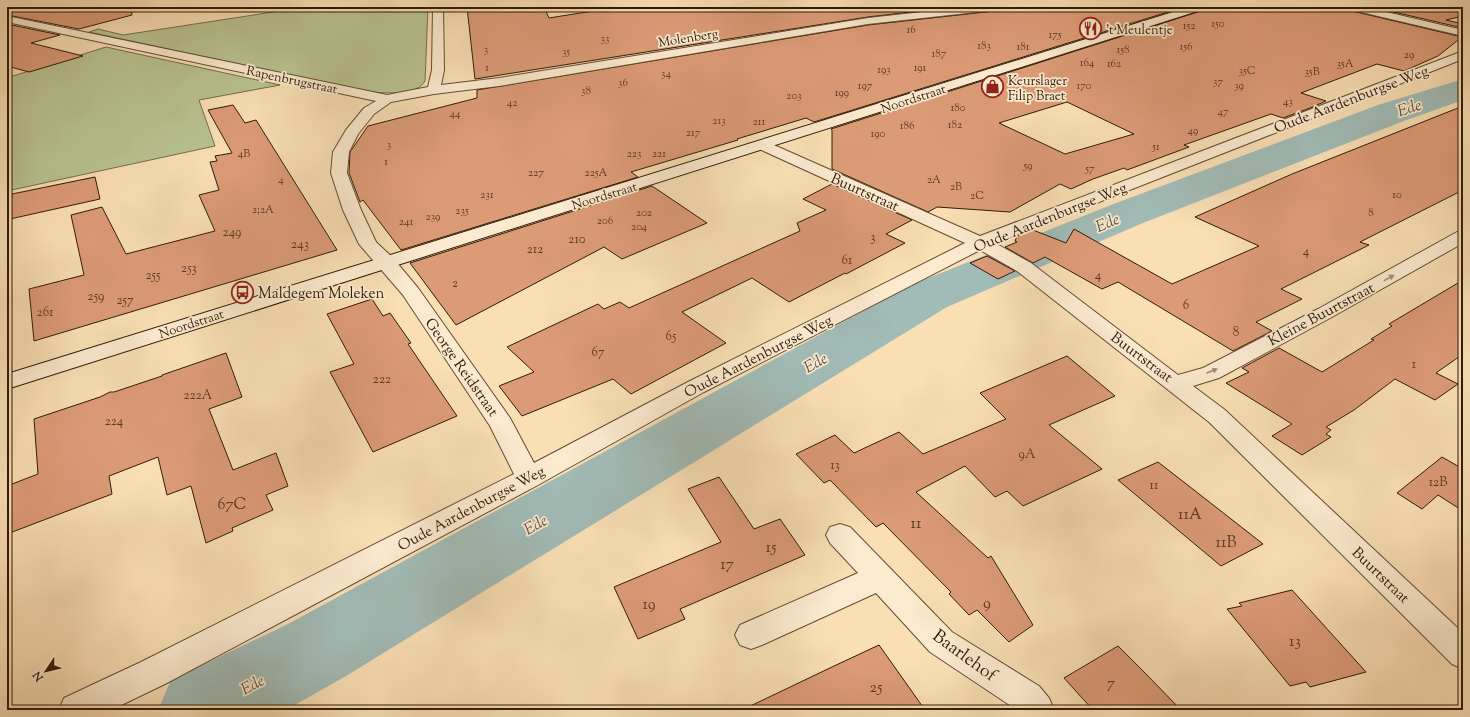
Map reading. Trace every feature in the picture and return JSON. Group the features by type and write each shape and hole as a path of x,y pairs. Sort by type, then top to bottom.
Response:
{"street":[{"path":"434,90 438,70 438,7"},
{"name":"Molenberg","path":"387,99 434,90 499,82 868,21 995,7"},
{"name":"Noordstraat","path":"7,382 1200,7"},
{"path":"1352,7 1463,33"},
{"name":"Rapenbrugstraat","path":"7,19 387,99"},
{"name":"Oude Aardenburgse Weg","path":"76,710 153,673 529,478 696,387 988,247 1463,55"},
{"path":"386,262 368,244 352,210 339,173 341,152 351,133 369,111 387,99"},
{"name":"Buurtstraat","path":"762,145 988,247 1024,267 1217,416 1463,654"},
{"name":"Kleine Buurtstraat","path":"1175,383 1211,373 1325,313 1463,236"},
{"name":"George Reidstraat","path":"386,262 411,292 501,424 529,478"},
{"name":"Baarlehof","path":"840,535 941,642 1027,697 1037,710"},
{"path":"751,635 880,577"}],"green space":[{"path":"306,7 428,7 425,81 414,90 406,92 380,93 365,91 89,32 98,29 123,35"},
{"path":"106,47 280,85 199,100 215,146 7,191 7,74 13,76"}],"building":[{"path":"7,7 131,7 132,15 79,29 7,15"},
{"path":"467,7 544,7 549,18 618,7 953,7 868,17 475,79"},
{"path":"1031,7 1184,7 814,122 806,118 737,139 738,140 631,172 638,177 401,250 363,200 360,202 349,173 350,152 368,126 477,98 477,90 868,25"},
{"path":"1206,7 1346,7 1348,10 1462,37 1438,56 1404,71 1377,64 1301,93 1326,101 1310,108 1283,118 1271,114 1184,145 1189,147 1127,170 1124,168 1093,179 1071,189 1060,184 1010,212 937,207 928,212 832,169 831,129 1204,10","holes":["1067,102 1134,134 1065,154 999,123"]},
{"path":"1372,7 1463,7 1463,16 1446,20 1463,24 1463,28"},
{"path":"7,24 60,35 31,43 83,56 29,72 7,66"},
{"path":"233,105 245,123 256,120 337,250 34,341 29,289 84,275 71,215 102,207 126,254 215,231 199,195 219,190 210,162 217,161 215,156 232,153 208,110"},
{"path":"1463,106 1463,190 1360,242 1369,245 1281,289 1302,299 1256,322 1272,331 1233,351 1118,282 1102,289 1045,257 1033,263 1005,247 1017,242 1015,241 1017,236 1033,230 1066,243 1074,229 1172,284 1259,246 1195,217 1292,174"},
{"path":"95,177 100,199 10,219 12,194"},
{"path":"832,184 912,220 886,234 905,243 789,302 752,278 682,312 726,343 631,394 613,379 522,416 499,386 534,372 507,347 598,304 604,309 620,302 629,308 800,231 797,223 826,210 803,199"},
{"path":"652,186 707,223 622,259 604,247 456,325 410,263"},
{"path":"987,256 1015,271 998,279 970,263"},
{"path":"1463,280 1463,354 1436,373 1458,384 1435,400 1395,379 1354,410 1326,427 1331,430 1326,434 1331,437 1302,455 1272,436 1292,424 1226,383 1249,372 1242,368 1279,348 1322,372 1374,340 1371,339 1392,326 1389,324"},
{"path":"372,299 383,316 390,313 411,343 408,344 457,416 373,452 330,372 354,364 327,314"},
{"path":"226,353 242,397 209,409 233,470 276,453 288,486 266,495 273,510 232,528 233,531 206,543 191,486 167,495 158,457 109,476 112,494 7,534 7,486 38,474 34,419"},
{"path":"1067,356 1115,396 1049,425 1102,469 1023,506 1007,491 995,497 965,466 916,492 988,558 991,556 1033,625 1009,642 977,610 969,615 949,594 951,592 883,523 876,527 830,480 824,483 796,454 835,435 854,453 899,432 923,454 1006,419 980,393"},
{"path":"1442,457 1463,469 1463,511 1438,495 1422,509 1397,493"},
{"path":"1158,462 1263,544 1221,566 1118,480"},
{"path":"719,477 754,529 780,519 805,555 680,609 685,619 638,639 614,587 721,542 688,489"},
{"path":"1292,590 1366,672 1310,687 1306,682 1290,686 1227,609 1242,606 1239,603"},
{"path":"879,645 925,710 742,710 832,667"},
{"path":"1118,646 1181,710 1093,710 1064,678"}],"waterway":[{"name":"Ede","path":"202,710 317,650 929,296 1127,214 1391,113 1463,89"}],"place":[{"name":"'t Meulentje","path":"1090,29"},
{"name":"Keurslager Filip Braet","path":"992,87"},
{"name":"Maldegem Moleken","path":"242,293"}]}
